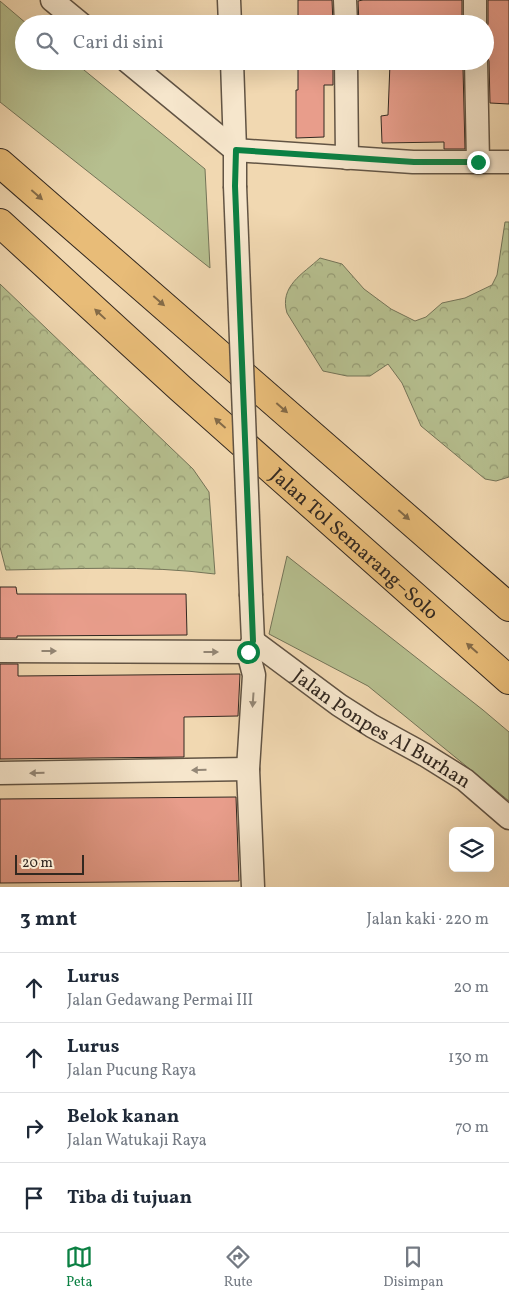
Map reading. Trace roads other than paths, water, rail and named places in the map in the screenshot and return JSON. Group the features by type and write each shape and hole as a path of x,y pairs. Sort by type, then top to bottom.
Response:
{"highway":[{"path":"0,162 509,606"},
{"name":"Jalan Tol Semarang–Solo","path":"0,223 180,388 509,680"}],"street":[{"path":"52,0 70,15"},
{"path":"230,0 230,15"},
{"path":"345,0 346,15"},
{"path":"475,0 475,15"},
{"path":"138,70 236,150 414,162 509,162"},
{"path":"232,70 236,150 235,186 251,596 251,647 254,675 248,769 253,887"},
{"path":"346,70 347,158"},
{"path":"476,70 478,162"},
{"path":"0,651 251,647"},
{"name":"Jalan Ponpes Al Burhan","path":"251,647 339,705 466,780 509,818"},
{"path":"0,773 248,769"}]}
